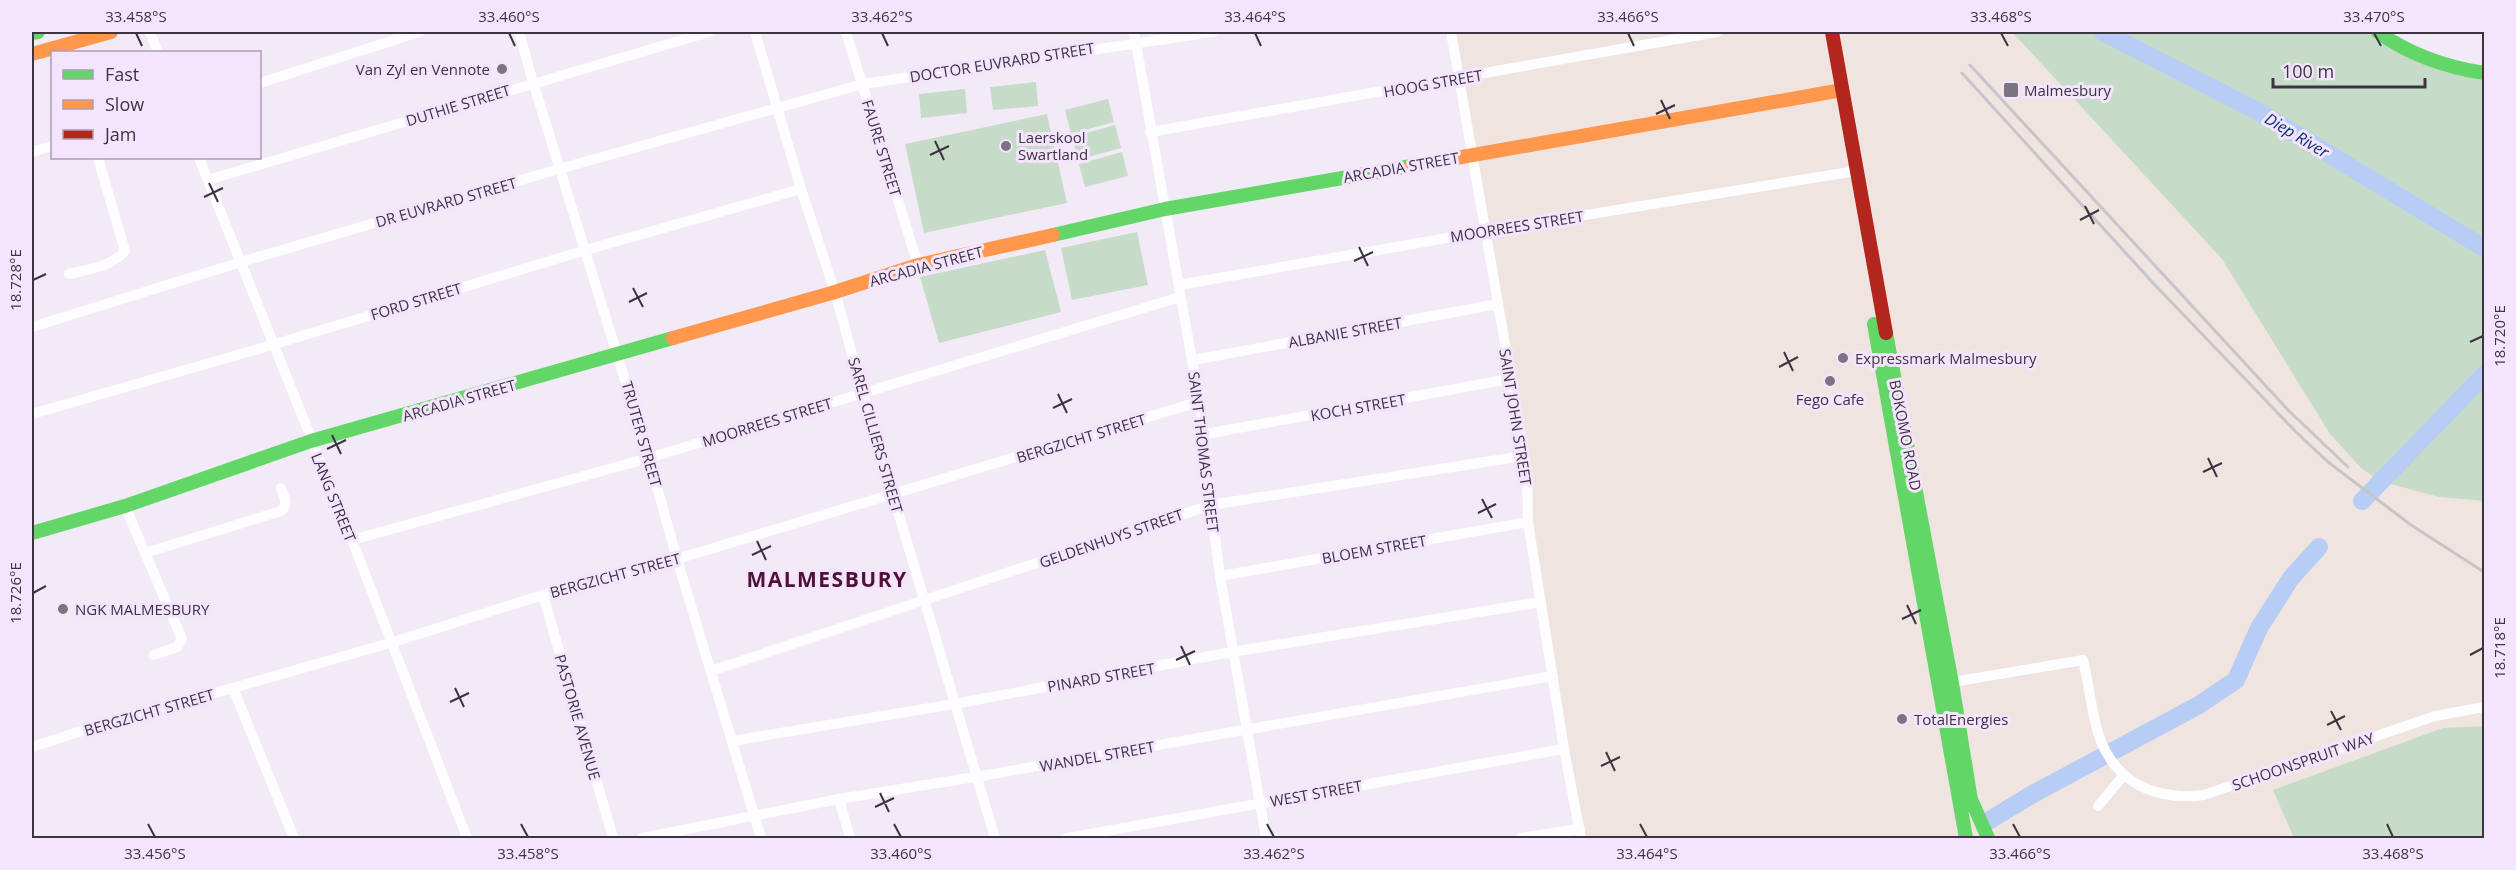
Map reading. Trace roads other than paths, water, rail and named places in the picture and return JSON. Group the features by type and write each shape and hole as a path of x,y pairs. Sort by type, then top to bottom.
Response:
{"main road":[{"path":"32,33 38,32"},
{"path":"32,54 111,32"},
{"name":"BOKOMO ROAD","path":"1822,32 1838,91"},
{"name":"BOKOMO ROAD","path":"1832,32 1838,91 1852,172 1945,683 1979,838"},
{"path":"2378,32 2394,44 2412,52 2458,68 2484,73"},
{"name":"ARCADIA STREET","path":"32,533 125,506 311,441 618,355 835,292 918,265 1165,209 1838,91"},
{"name":"BOKOMO ROAD","path":"1945,683 1966,838"},
{"path":"1970,797 1988,838"}],"street":[{"path":"150,32 158,51"},
{"path":"261,83 419,32"},
{"name":"TRUTER STREET","path":"519,32 532,82 650,458 677,559 761,838"},
{"name":"DUTHIE STREET","path":"208,180 532,82 709,32"},
{"name":"SAREL CILLIERS STREET","path":"755,32 801,189 835,292 975,777 995,838"},
{"name":"FAURE STREET","path":"846,32 918,265"},
{"name":"DOCTOR EUVRARD STREET","path":"863,84 1135,37 1214,32"},
{"name":"SAINT JOHN STREET","path":"1451,32 1527,471 1528,522 1564,749 1581,834"},
{"name":"HOOG STREET","path":"1150,132 1717,32"},
{"name":"SAINT THOMAS STREET","path":"1135,37 1150,132 1193,360 1205,434 1220,576 1266,838"},
{"name":"DR EUVRARD STREET","path":"32,327 241,262 778,106 863,84"},
{"path":"32,152 51,146"},
{"path":"69,274 105,265 117,260 125,251 98,159"},
{"name":"LANG STREET","path":"199,159 352,540 467,838"},
{"name":"MOORREES STREET","path":"352,540 650,458 863,394 1179,291 1487,231 1852,172"},
{"name":"FORD STREET","path":"32,412 272,345 586,250 801,189"},
{"name":"ALBANIE STREET","path":"1193,360 1498,304"},
{"name":"KOCH STREET","path":"1205,434 1510,379"},
{"name":"BERGZICHT STREET","path":"32,747 127,716 233,688 390,643 543,595 677,559 1198,402"},
{"name":"GELDENHUYS STREET","path":"711,671 1211,505 1523,456"},
{"path":"146,553 281,512 286,503 281,488"},
{"path":"125,506 182,639 177,647 154,655"},
{"name":"BLOEM STREET","path":"1220,576 1528,522"},
{"name":"PASTORIE AVENUE","path":"543,595 613,838"},
{"name":"PINARD STREET","path":"732,741 954,704 1232,652 1541,602"},
{"name":"SCHOONSPRUIT WAY","path":"1945,683 2083,660 2099,736 2114,765 2124,776 2146,789 2182,797 2204,795 2435,716 2484,707"},
{"name":"WANDEL STREET","path":"642,838 839,798 975,777 1553,676"},
{"path":"233,688 294,838"},
{"name":"WEST STREET","path":"1068,838 1564,749"},
{"path":"2098,806 2124,776"},
{"path":"839,798 850,838"},
{"path":"1520,838 1581,834"}],"waterway":[{"name":"Diep River","path":"2103,32 2261,113 2484,248"},
{"path":"2362,501 2484,375"},
{"path":"1990,820 2031,795 2199,705 2236,680 2259,628 2291,578 2319,547"}],"railway":[{"path":"1970,65 2289,411 2348,467"},
{"path":"1962,73 2154,284 2296,432 2328,462 2411,525 2484,572"}],"place":[{"name":"Van Zyl en Vennote","path":"502,69"},
{"name":"Malmesbury","path":"2011,90"},
{"name":"Laerskool Swartland","path":"1006,146"},
{"name":"Expressmark Malmesbury","path":"1843,358"},
{"name":"Fego Cafe","path":"1830,381"},
{"name":"NGK MALMESBURY","path":"63,609"},
{"name":"TotalEnergies","path":"1902,719"}],"district":[{"name":"MALMESBURY","path":"827,579"}]}
